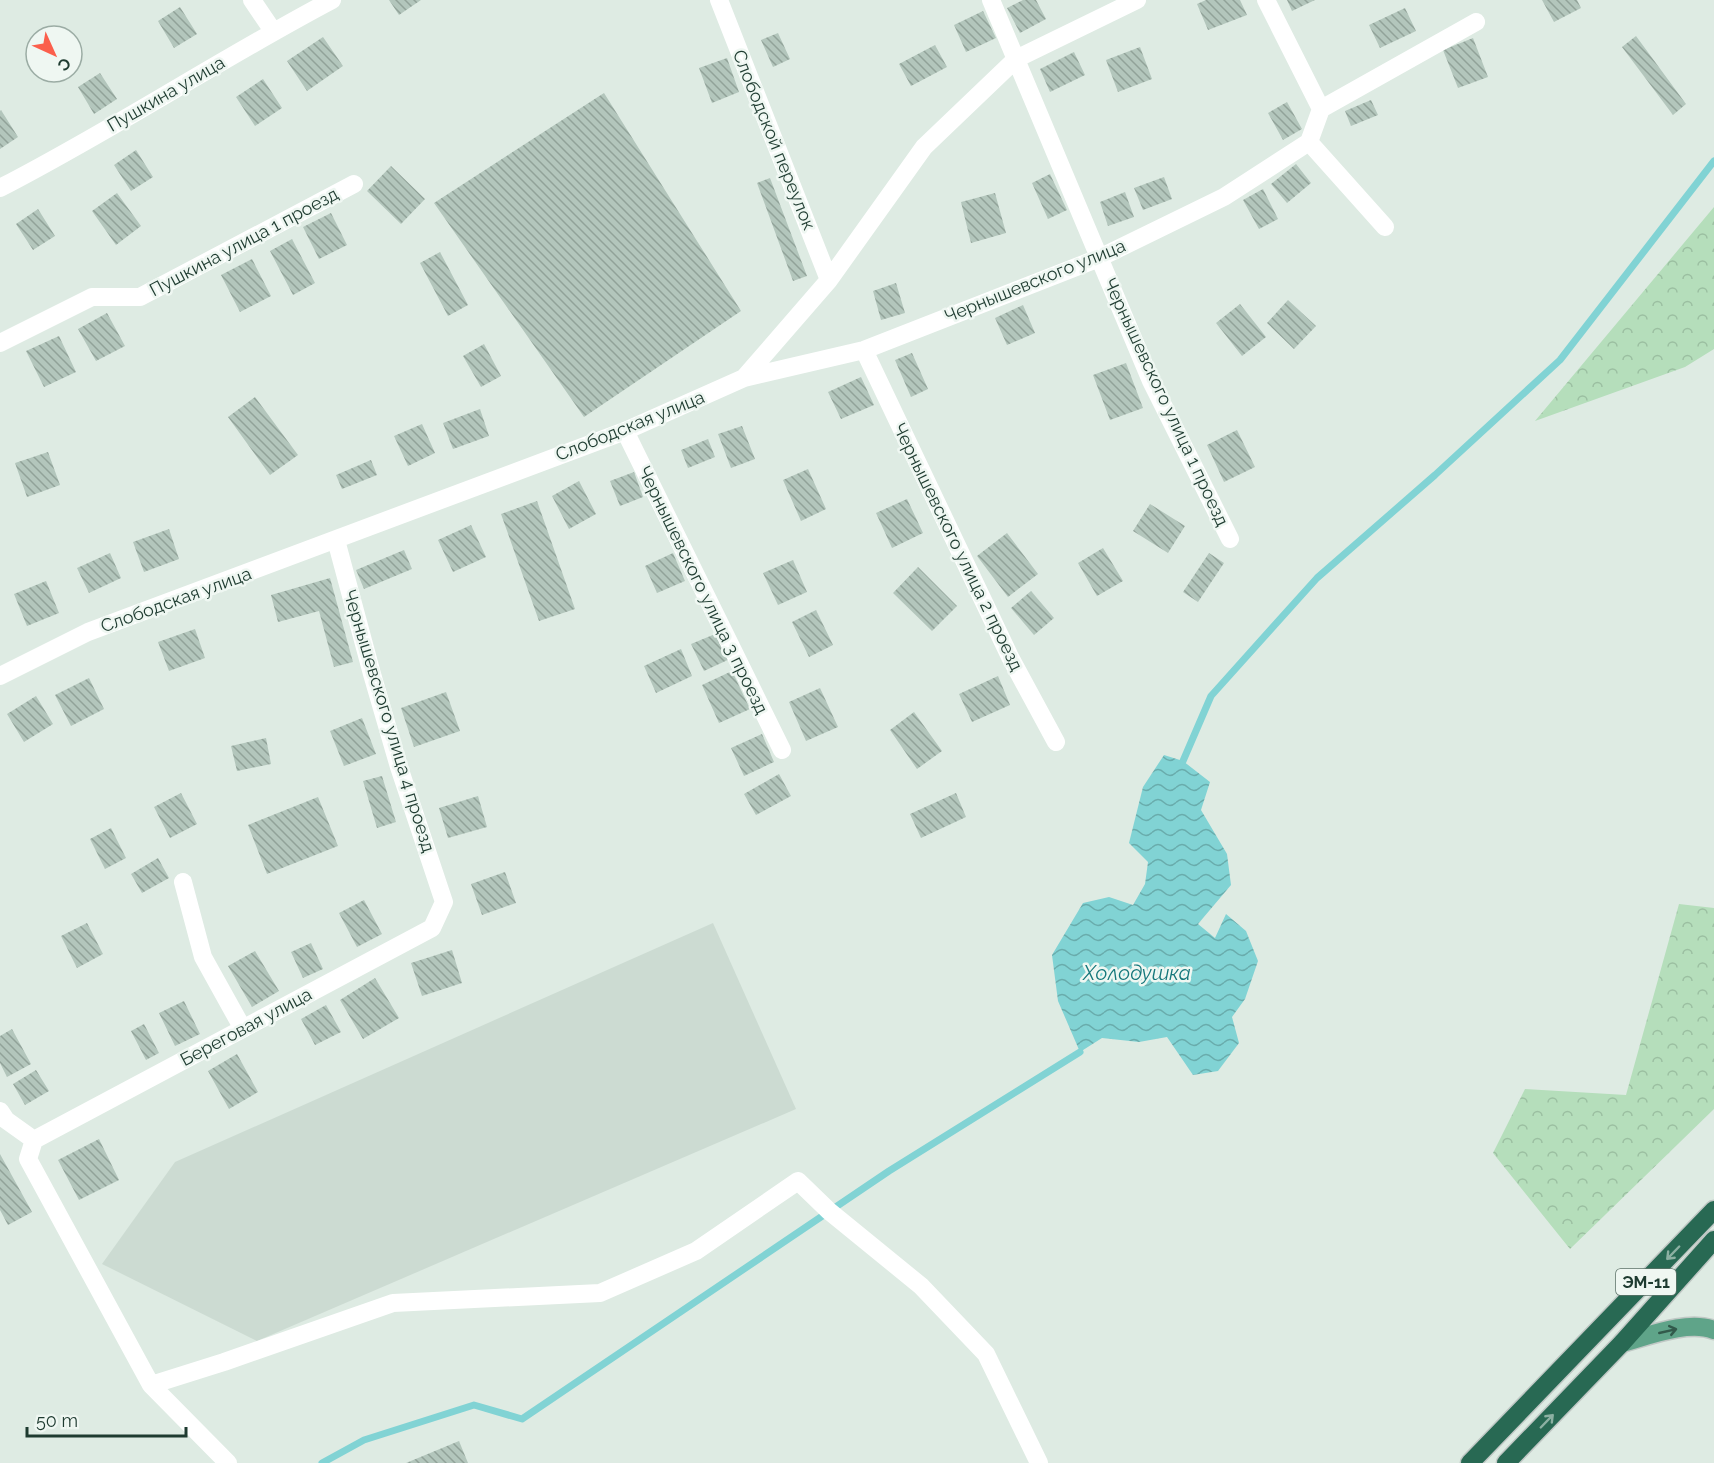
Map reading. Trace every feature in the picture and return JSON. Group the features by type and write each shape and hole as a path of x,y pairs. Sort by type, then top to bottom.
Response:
{"highway":[{"name":"ЭМ-11","path":"1470,1463 1714,1210"},
{"name":"ЭМ-11","path":"1506,1463 1622,1343 1714,1240"}],"main road":[{"path":"1622,1343 1683,1328 1703,1326 1714,1330"}],"street":[{"path":"252,0 273,31"},
{"name":"Пушкина улица","path":"0,188 49,163 273,31 332,0"},
{"name":"Слободской переулок","path":"719,0 830,280"},
{"name":"Чернышевского улица 1 проезд","path":"991,0 1151,381 1230,539"},
{"name":"Слободская улица","path":"0,676 88,632 625,431 744,378 830,280 924,147 1016,59 1137,0"},
{"path":"1266,0 1321,109"},
{"path":"1385,227 1309,142 1321,109 1476,22"},
{"name":"Чернышевского улица","path":"744,378 864,350 1099,258 1224,196 1309,142"},
{"name":"Пушкина улица 1 проезд","path":"0,343 93,297 140,297 354,184"},
{"name":"Чернышевского улица 2 проезд","path":"864,350 1005,646 1056,742"},
{"name":"Чернышевского улица 3 проезд","path":"625,431 782,750"},
{"name":"Чернышевского улица 4 проезд","path":"336,540 399,767 444,902"},
{"path":"183,882 202,957 243,1029"},
{"name":"Береговая улица","path":"34,1140 432,928 444,902"},
{"path":"0,1111 6,1120 34,1140 27,1160 152,1385 228,1463"},
{"path":"152,1385 393,1303 600,1293 696,1251 798,1181 829,1211 921,1286 986,1354 1039,1463"}],"shaded area":[{"path":"713,923 796,1109 257,1341 102,1264 175,1162"}],"green space":[{"path":"1714,207 1714,349 1685,367 1535,421"},
{"path":"1679,904 1714,908 1714,1109 1570,1249 1493,1153 1525,1089 1626,1095"}],"water":[{"name":"Холодушка","path":"1164,755 1183,761 1210,782 1201,810 1227,854 1231,885 1198,924 1215,938 1226,914 1246,931 1258,961 1245,999 1232,1017 1239,1043 1218,1071 1193,1075 1167,1037 1139,1042 1102,1038 1080,1052 1058,1001 1052,955 1083,903 1109,897 1133,905 1145,884 1148,862 1129,843 1143,787"}],"building":[{"path":"389,0 421,0 399,15"},
{"path":"1023,0 1036,0 1046,19 1020,33 1007,8"},
{"path":"1206,0 1240,0 1247,15 1208,30 1197,4"},
{"path":"1287,0 1315,0 1292,11"},
{"path":"1542,0 1577,0 1581,8 1554,22"},
{"path":"180,7 197,34 174,48 158,21"},
{"path":"1405,8 1416,31 1380,48 1369,25"},
{"path":"983,11 996,38 966,52 954,25"},
{"path":"778,33 790,59 773,67 761,40"},
{"path":"1636,36 1686,104 1673,115 1622,47"},
{"path":"323,37 343,66 307,91 287,61"},
{"path":"1473,38 1488,77 1458,88 1443,50"},
{"path":"935,45 947,67 911,86 899,64"},
{"path":"1140,47 1152,79 1118,92 1106,60"},
{"path":"1074,52 1085,75 1050,92 1040,69"},
{"path":"727,58 739,92 712,103 699,68"},
{"path":"100,73 117,99 94,114 78,87"},
{"path":"263,79 282,108 255,126 236,97"},
{"path":"604,93 741,311 584,417 434,203"},
{"path":"1371,100 1378,115 1351,126 1345,111"},
{"path":"1287,102 1302,129 1283,140 1268,113"},
{"path":"0,111 18,137 0,149"},
{"path":"136,150 153,177 131,191 114,165"},
{"path":"1296,164 1311,183 1287,203 1271,184"},
{"path":"391,166 425,199 401,224 367,191"},
{"path":"1050,174 1067,210 1048,219 1032,183"},
{"path":"1164,177 1172,199 1143,210 1134,188"},
{"path":"770,178 807,276 793,281 757,183"},
{"path":"1263,189 1278,219 1259,229 1243,200"},
{"path":"1125,192 1134,217 1108,226 1100,202"},
{"path":"117,193 141,226 116,245 92,211"},
{"path":"995,193 1006,233 971,243 961,202"},
{"path":"38,209 55,236 33,250 16,224"},
{"path":"331,213 347,245 319,259 303,227"},
{"path":"292,239 315,283 293,295 270,251"},
{"path":"440,252 468,305 448,316 420,263"},
{"path":"252,259 271,296 240,312 221,275"},
{"path":"896,283 905,313 881,320 873,291"},
{"path":"1288,300 1316,326 1294,349 1267,323"},
{"path":"1240,304 1266,337 1242,356 1216,323"},
{"path":"1023,305 1035,333 1007,345 995,318"},
{"path":"107,313 125,346 96,361 78,329"},
{"path":"59,336 76,372 44,387 26,351"},
{"path":"484,344 501,376 481,387 463,356"},
{"path":"912,353 928,389 911,397 895,360"},
{"path":"1126,363 1143,408 1110,420 1093,375"},
{"path":"861,377 874,405 841,419 828,392"},
{"path":"255,397 298,455 270,475 228,417"},
{"path":"480,409 489,436 453,449 443,423"},
{"path":"422,424 435,453 408,466 394,436"},
{"path":"742,426 755,459 731,468 718,434"},
{"path":"1237,430 1255,467 1224,482 1207,445"},
{"path":"708,439 715,457 688,468 681,450"},
{"path":"48,452 60,485 27,497 15,463"},
{"path":"371,460 377,475 342,489 336,475"},
{"path":"808,469 826,509 801,521 783,480"},
{"path":"634,472 643,497 620,506 610,481"},
{"path":"579,481 596,514 569,529 552,496"},
{"path":"907,499 923,533 892,548 876,513"},
{"path":"537,501 575,609 539,621 501,514"},
{"path":"1150,504 1185,526 1168,553 1133,531"},
{"path":"471,525 486,557 453,572 438,540"},
{"path":"169,529 179,559 144,572 133,542"},
{"path":"1007,533 1038,574 1008,597 977,556"},
{"path":"1103,548 1123,581 1097,596 1078,563"},
{"path":"404,550 412,569 364,589 356,570"},
{"path":"110,553 121,578 89,593 77,568"},
{"path":"673,553 685,581 657,593 645,566"},
{"path":"1209,553 1224,563 1198,602 1183,592"},
{"path":"793,560 807,592 778,605 763,573"},
{"path":"918,567 957,606 932,631 893,593"},
{"path":"330,578 353,662 334,667 319,611 278,622 271,595"},
{"path":"46,581 59,613 27,626 14,594"},
{"path":"1031,591 1054,618 1034,635 1011,608"},
{"path":"816,610 833,645 809,657 792,622"},
{"path":"195,629 205,658 169,671 158,642"},
{"path":"720,632 732,658 704,671 691,644"},
{"path":"681,649 692,676 656,693 644,666"},
{"path":"732,671 750,709 719,723 702,685"},
{"path":"998,676 1010,705 972,722 959,694"},
{"path":"89,678 104,709 71,726 55,695"},
{"path":"820,688 838,727 806,741 789,702"},
{"path":"446,692 460,731 414,747 401,708"},
{"path":"36,696 53,724 24,742 7,714"},
{"path":"914,712 942,751 917,769 890,730"},
{"path":"362,718 376,754 344,766 330,731"},
{"path":"762,734 774,762 744,776 731,748"},
{"path":"266,738 271,764 237,771 231,746"},
{"path":"779,774 791,796 756,815 744,794"},
{"path":"382,776 396,822 377,828 363,781"},
{"path":"181,793 197,824 170,838 154,807"},
{"path":"956,793 966,817 921,838 910,814"},
{"path":"478,796 487,827 448,838 439,808"},
{"path":"318,797 338,846 267,874 248,825"},
{"path":"111,828 126,858 105,869 90,839"},
{"path":"158,858 169,878 142,893 131,874"},
{"path":"505,872 516,903 482,915 471,884"},
{"path":"364,900 382,934 357,947 339,913"},
{"path":"87,923 103,954 77,968 61,936"},
{"path":"311,943 323,969 303,978 291,952"},
{"path":"452,950 462,983 422,996 411,963"},
{"path":"255,951 279,991 252,1007 228,966"},
{"path":"375,978 399,1018 363,1039 340,1000"},
{"path":"184,1001 200,1034 175,1046 159,1013"},
{"path":"326,1005 341,1032 315,1045 301,1019"},
{"path":"144,1024 159,1053 146,1060 131,1031"},
{"path":"12,1029 31,1064 7,1077 0,1063 0,1036"},
{"path":"237,1054 258,1092 229,1109 208,1071"},
{"path":"36,1070 49,1091 25,1105 13,1084"},
{"path":"99,1139 119,1180 79,1200 58,1160"},
{"path":"0,1154 32,1212 8,1225 0,1210"},
{"path":"459,1441 468,1463 406,1463"}],"waterway":[{"path":"1183,761 1211,696 1317,578 1435,475 1560,360 1714,161"},
{"path":"322,1463 364,1440 474,1405 522,1419 889,1171 1080,1052"}]}
